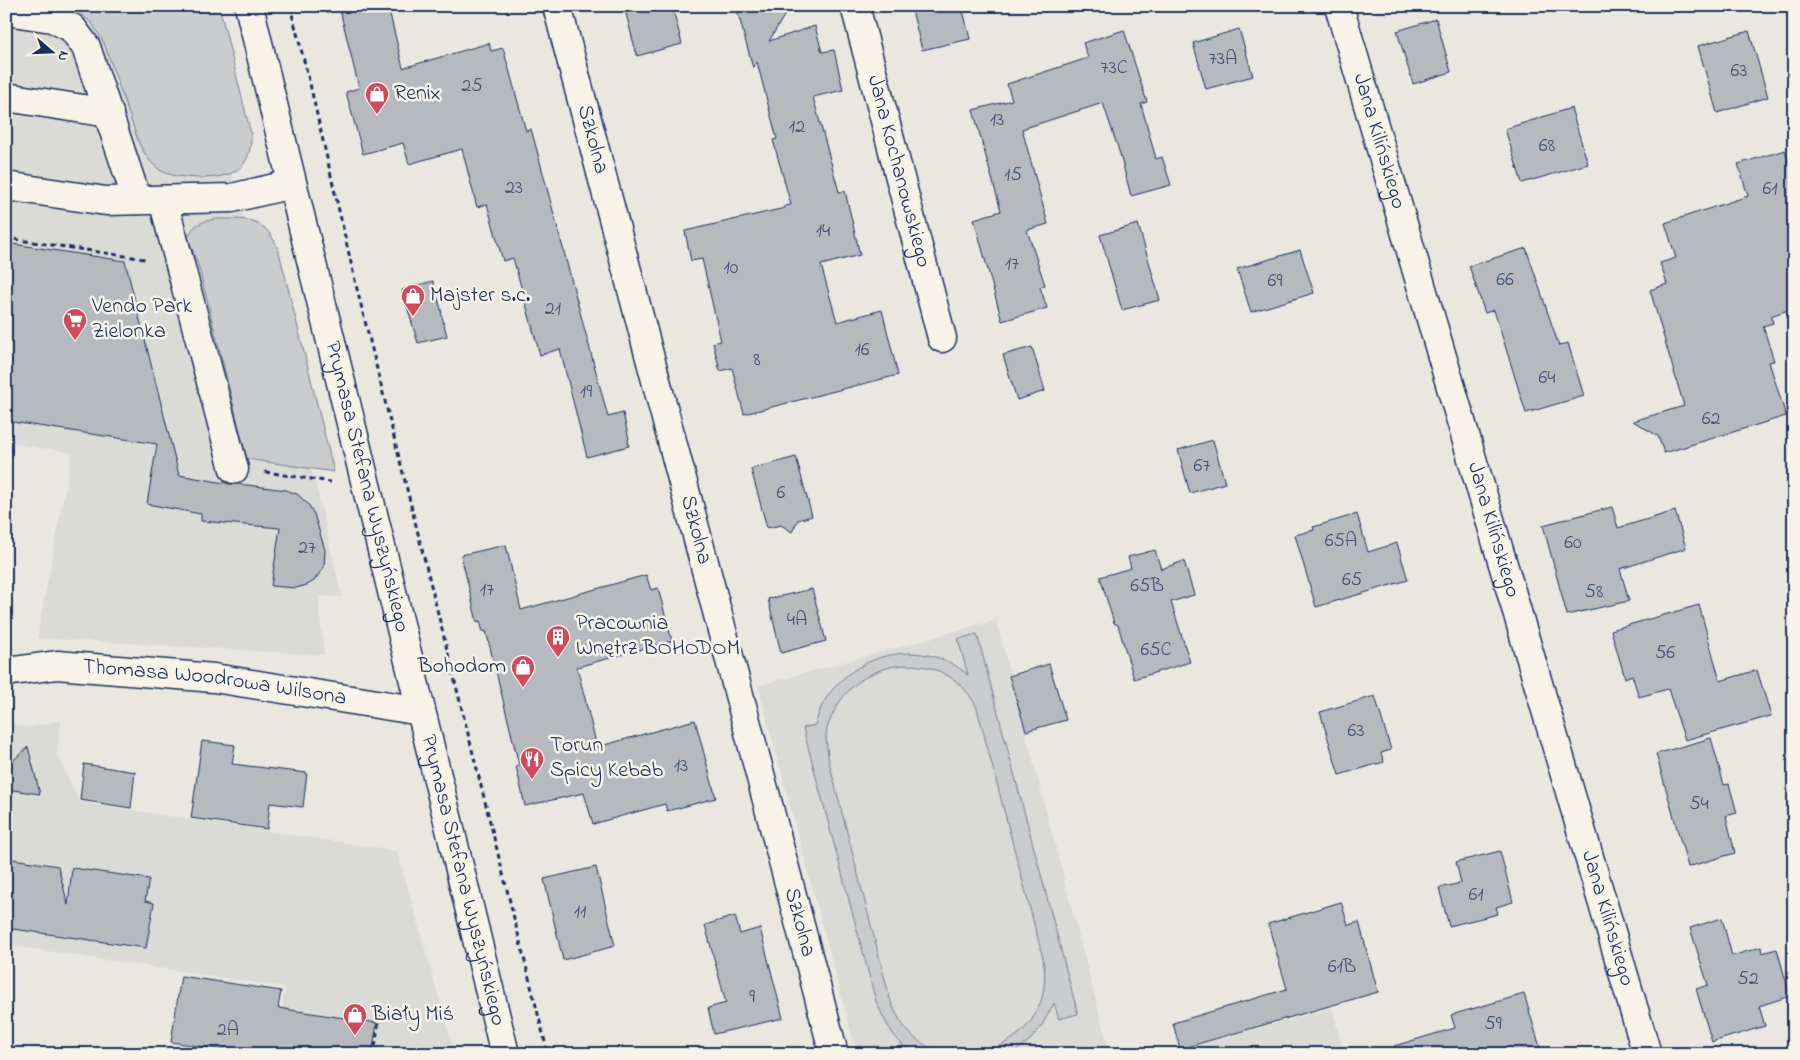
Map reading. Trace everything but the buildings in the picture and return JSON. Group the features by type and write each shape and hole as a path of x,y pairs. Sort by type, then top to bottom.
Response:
{"street":[{"name":"Prymasa Stefana Wyszyńskiego","path":"249,6 505,1054"},
{"name":"Szkolna","path":"557,6 834,1054"},
{"name":"Jana Kochanowskiego","path":"855,6 942,338"},
{"name":"Jana Kilińskiego","path":"1339,6 1647,1054"},
{"path":"14,10 52,18 72,28 86,46 108,113 180,264 234,468"},
{"path":"6,98 108,113"},
{"path":"6,186 106,201 232,198 292,184"},
{"name":"Thomasa Woodrowa Wilsona","path":"6,672 57,665 214,678 421,710"}],"path":[{"path":"290,6 310,84 359,298 548,1054"},
{"path":"6,238 180,264"},
{"path":"234,468 336,482"},
{"path":"379,1054 375,1048 380,1012"}],"shaded area":[{"path":"6,6 187,6 318,494 342,597 318,596 324,655 37,638 72,453 158,467 6,442"},
{"path":"84,6 219,6 251,134 248,156 237,170 230,174 198,178 172,175 154,165 139,143 104,43 92,23 75,9"},
{"path":"215,219 245,220 259,224 266,229 278,248 334,472 247,459 199,268 188,238 198,224"},
{"path":"996,620 1110,1054 857,1054 758,686"},
{"path":"977,634 1078,1014 1059,1019 1054,1003 1041,1027 1030,1040 1012,1054 976,1054 1008,1042 1031,1021 1043,993 1045,976 1043,958 977,708 964,689 947,675 927,667 906,665 885,668 865,677 848,691 835,710 828,725 826,742 829,762 890,999 900,1020 912,1036 929,1047 951,1054 920,1054 912,1052 905,1047 892,1033 876,1001 803,728 815,725 827,696 848,675 863,665 880,658 898,654 917,653 935,657 952,664 968,675 958,639"},
{"path":"61,720 57,754 79,802 397,851 455,1054 275,1054 285,987 6,945 6,724 32,727"},
{"path":"1332,1008 1344,1054 1166,1054"}],"place":[{"name":"Renix","path":"377,115"},
{"name":"Majster s.c.","path":"413,317"},
{"name":"Vendo Park Zielonka","path":"75,341"},
{"name":"Pracownia Wnętrz BOHODOM","path":"558,658"},
{"name":"Bohodom","path":"523,688"},
{"name":"Torun Spicy Kebab","path":"532,780"},
{"name":"Biały Miś","path":"355,1036"}]}
